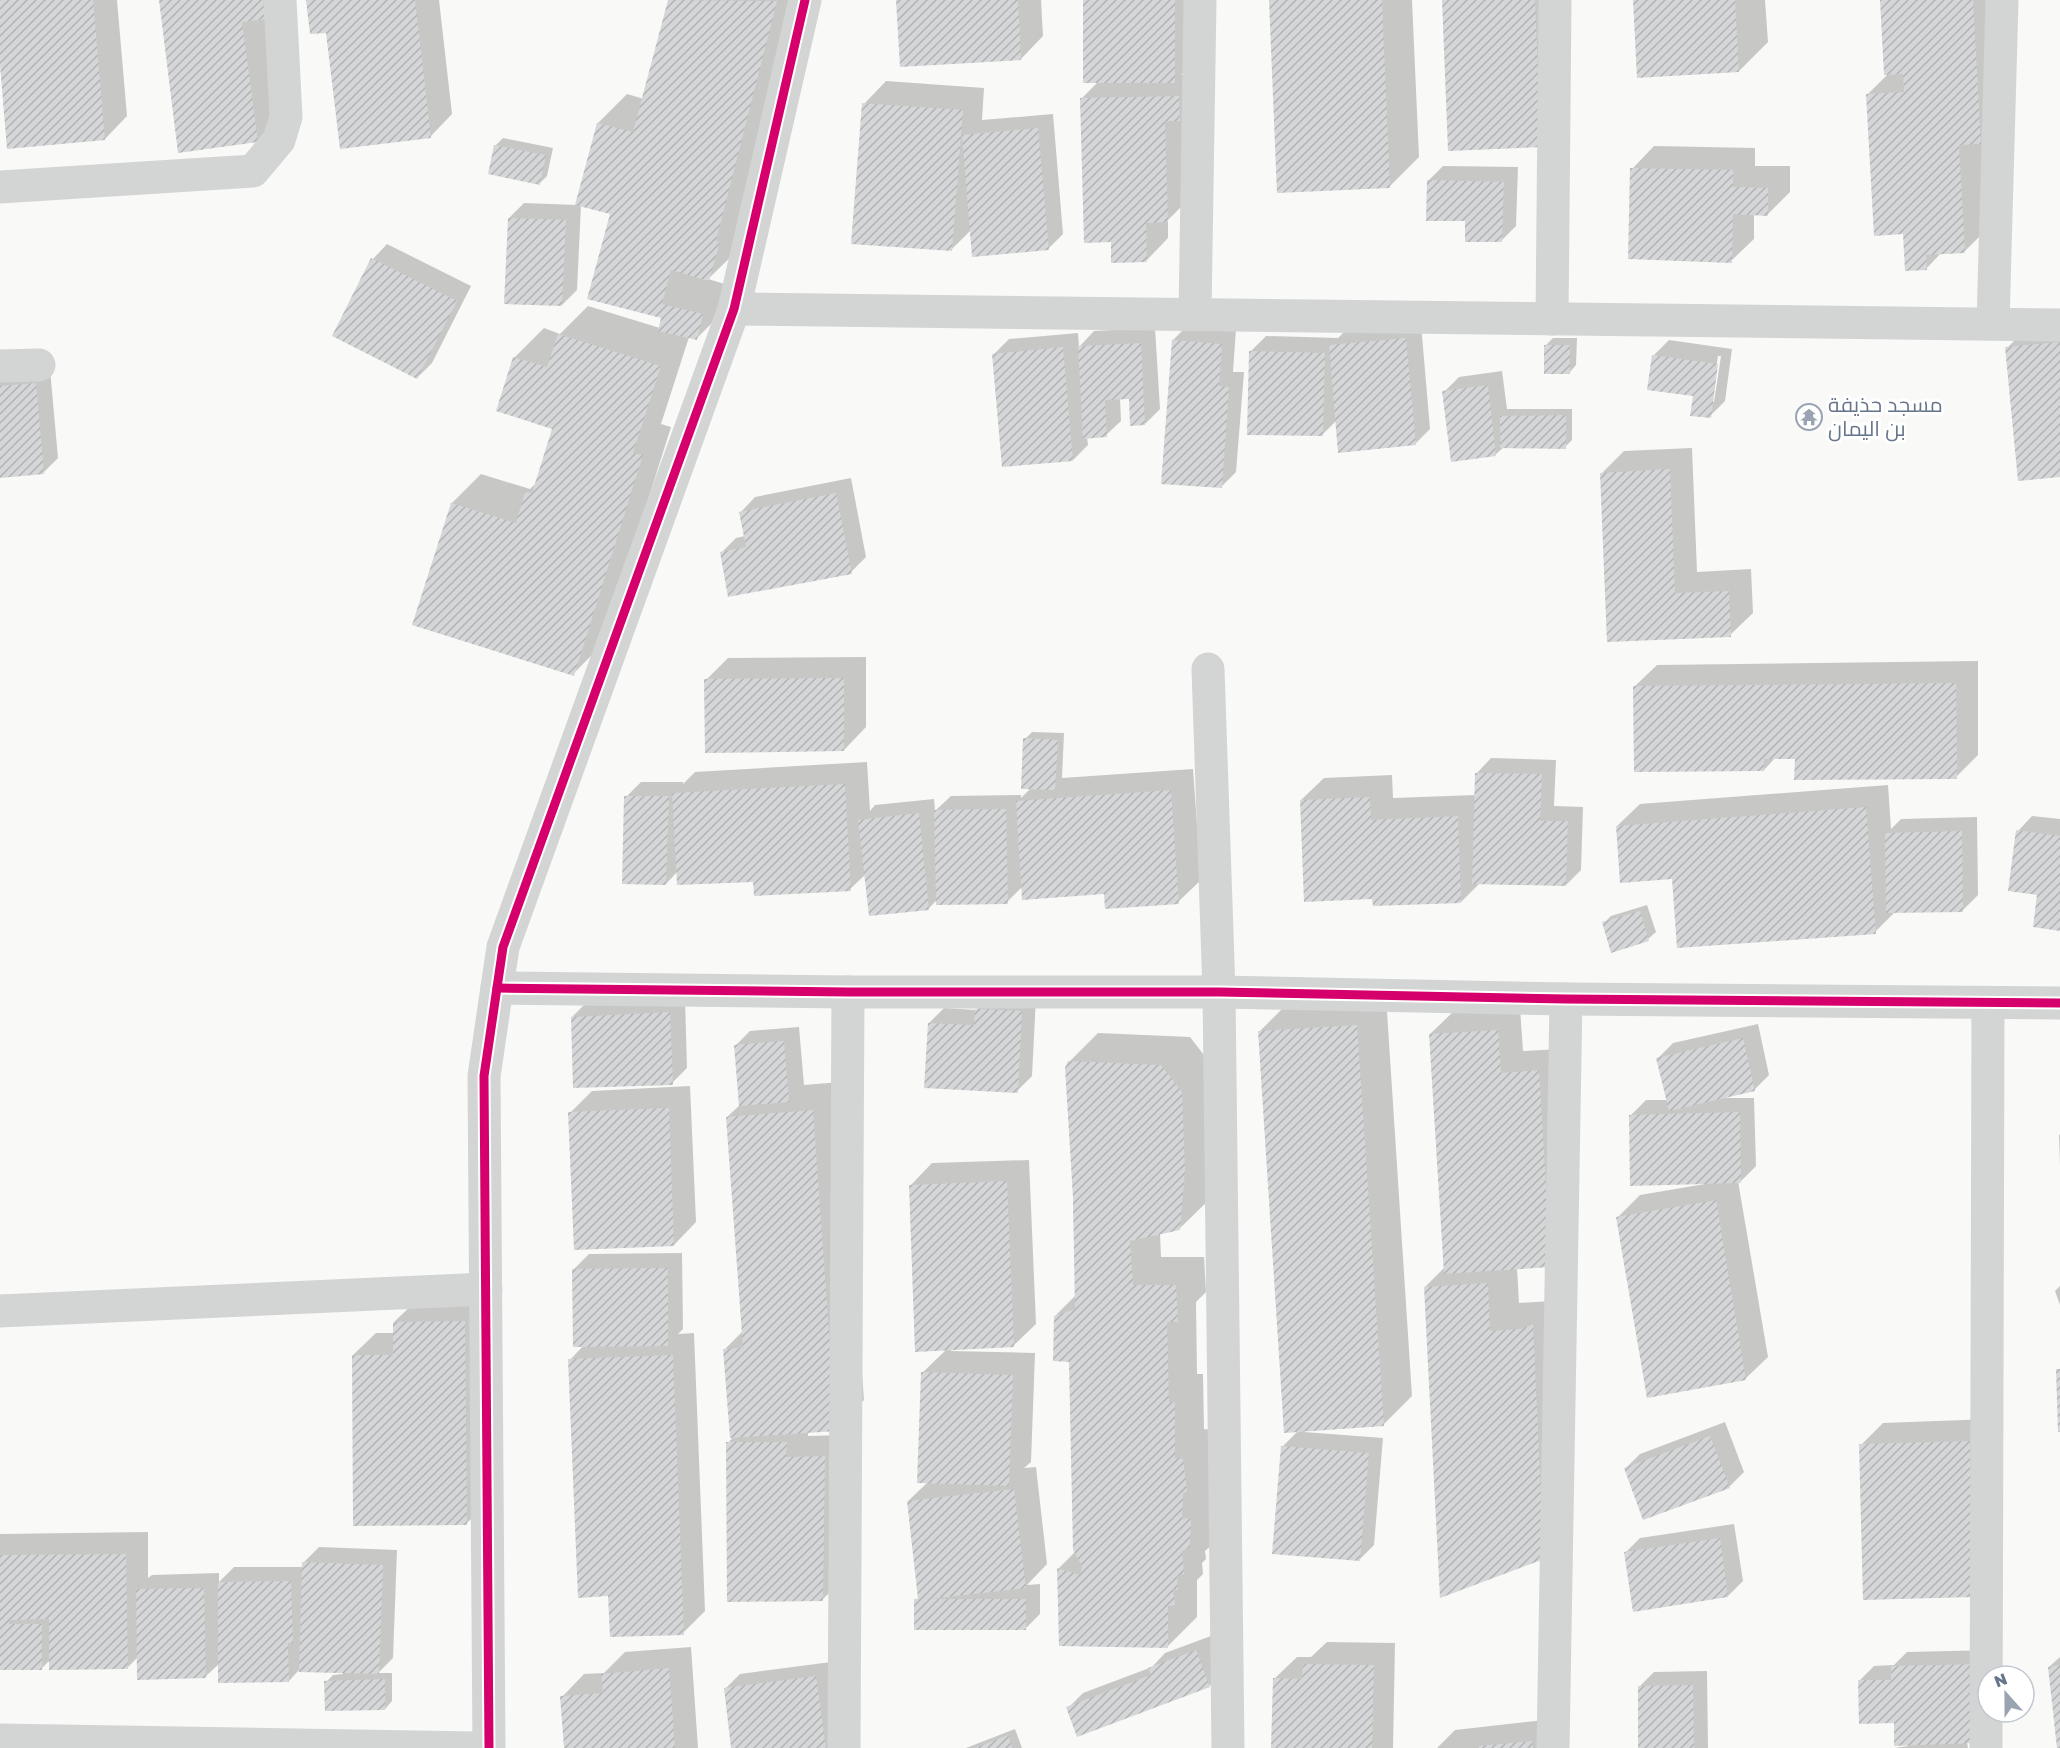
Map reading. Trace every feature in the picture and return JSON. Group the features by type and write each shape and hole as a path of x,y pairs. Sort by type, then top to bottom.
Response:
{"street":[{"path":"0,188 253,171 279,140 286,117 280,0"},
{"path":"489,1748 484,1076 503,947 734,309 805,0"},
{"path":"1195,314 1200,0"},
{"path":"1552,319 1555,0"},
{"path":"1993,324 2002,0"},
{"path":"734,309 2060,325"},
{"path":"0,366 39,365"},
{"path":"1208,669 1219,992 1227,1748"},
{"path":"497,988 848,992 1219,992 1566,999 2060,1003"},
{"path":"844,1748 848,992"},
{"path":"1553,1748 1566,999"},
{"path":"1986,1748 1988,1003"},
{"path":"0,1311 486,1289"},
{"path":"0,1740 475,1748"}],"building":[{"path":"0,0 93,0 105,140 7,149 0,65"},
{"path":"159,0 263,0 265,19 242,22 258,142 178,153"},
{"path":"306,0 415,0 431,138 340,149 326,33 310,34"},
{"path":"668,0 777,1 716,241 720,242 709,281 671,270 662,304 703,314 697,340 658,331 661,318 587,299 610,214 575,205 597,123 633,132"},
{"path":"896,0 1018,0 1021,60 900,67"},
{"path":"1083,0 1175,0 1175,83 1083,83"},
{"path":"1269,0 1382,0 1390,188 1277,193"},
{"path":"1442,0 1535,0 1541,147 1448,151"},
{"path":"1633,0 1735,0 1739,72 1637,78"},
{"path":"1880,0 1973,0 1981,144 1959,145 1965,253 1926,255 1927,270 1905,271 1903,234 1874,236 1866,94 1904,92 1903,74 1884,75"},
{"path":"1179,96 1180,121 1165,121 1168,222 1146,223 1147,262 1111,263 1111,242 1084,243 1080,98"},
{"path":"862,103 963,110 952,251 851,244"},
{"path":"1038,128 1049,250 972,257 962,135"},
{"path":"494,145 546,155 540,185 488,174"},
{"path":"1630,168 1733,170 1733,187 1768,188 1768,216 1733,214 1732,263 1628,259"},
{"path":"1427,180 1504,182 1502,242 1465,242 1465,221 1426,221"},
{"path":"508,218 566,220 562,306 504,304"},
{"path":"371,258 457,301 417,379 332,336"},
{"path":"558,334 661,366 633,453 643,455 574,676 412,625 451,503 516,523 525,492 532,493 552,429 496,411 513,357 547,367"},
{"path":"1406,338 1416,445 1338,453 1329,345"},
{"path":"1172,340 1222,344 1219,386 1229,387 1222,488 1161,484"},
{"path":"2060,342 2060,477 2018,481 2005,347"},
{"path":"1141,343 1145,425 1130,426 1129,399 1105,400 1107,437 1083,439 1078,346"},
{"path":"1544,345 1570,345 1570,374 1544,374"},
{"path":"1063,347 1073,461 1002,467 992,354"},
{"path":"1249,351 1325,353 1323,436 1247,435"},
{"path":"1652,355 1718,364 1711,418 1690,416 1693,396 1647,390"},
{"path":"36,383 44,474 0,478 0,386"},
{"path":"1488,385 1496,456 1451,462 1442,391"},
{"path":"1566,415 1566,449 1500,448 1500,416"},
{"path":"1670,469 1675,593 1729,591 1731,637 1607,642 1600,473"},
{"path":"836,493 852,574 728,597 720,552 746,547 739,512"},
{"path":"844,678 844,751 705,753 704,679"},
{"path":"1956,683 1957,779 1794,780 1795,759 1764,759 1764,771 1634,772 1633,686"},
{"path":"1023,738 1058,740 1055,790 1021,789"},
{"path":"1475,773 1542,774 1540,821 1568,821 1566,886 1472,884"},
{"path":"845,784 851,891 754,896 753,882 677,885 672,793"},
{"path":"1171,790 1179,904 1105,909 1104,894 1022,900 1016,801"},
{"path":"624,796 669,796 666,885 622,884"},
{"path":"1370,797 1371,820 1458,816 1461,903 1373,906 1372,899 1304,902 1300,800"},
{"path":"1866,807 1876,934 1677,948 1672,879 1620,883 1616,826"},
{"path":"1006,809 1008,904 936,905 934,810"},
{"path":"919,813 929,910 869,916 858,820"},
{"path":"2016,830 2060,836 2060,931 2033,927 2037,895 2008,891"},
{"path":"1962,831 1963,912 1886,913 1885,833"},
{"path":"1640,911 1649,941 1611,953 1602,922"},
{"path":"975,1009 1022,1011 1018,1093 924,1088 928,1023 974,1025"},
{"path":"670,1012 673,1085 573,1088 571,1017"},
{"path":"1357,1025 1384,1426 1284,1433 1258,1031"},
{"path":"1498,1030 1501,1073 1539,1070 1551,1267 1444,1274 1429,1034"},
{"path":"1743,1038 1755,1091 1669,1111 1656,1058"},
{"path":"784,1041 789,1102 739,1106 734,1045"},
{"path":"1068,1061 1161,1065 1182,1092 1185,1169 1180,1230 1130,1241 1133,1285 1176,1285 1178,1322 1167,1322 1169,1402 1175,1402 1175,1458 1183,1459 1187,1491 1183,1494 1182,1518 1191,1519 1190,1547 1182,1551 1184,1574 1177,1576 1178,1590 1173,1589 1175,1605 1168,1606 1168,1648 1059,1646 1057,1568 1080,1575 1082,1566 1073,1550 1069,1362 1053,1361 1054,1316 1075,1309 1073,1197 1065,1068"},
{"path":"669,1108 674,1246 574,1250 568,1112"},
{"path":"813,1110 836,1431 730,1438 723,1349 743,1348 726,1117"},
{"path":"1740,1112 1741,1183 1630,1186 1629,1115"},
{"path":"1007,1181 1014,1347 915,1352 909,1185"},
{"path":"1716,1200 1746,1380 1647,1398 1616,1217"},
{"path":"668,1268 668,1346 573,1347 572,1269"},
{"path":"1488,1283 1490,1331 1521,1329 1533,1324 1544,1559 1440,1598 1424,1287"},
{"path":"465,1321 467,1525 353,1526 352,1355 393,1355 393,1322"},
{"path":"673,1355 684,1635 610,1637 608,1596 578,1598 568,1359"},
{"path":"2056,1369 2060,1369 2060,1432 2058,1432"},
{"path":"921,1372 1013,1375 1009,1486 917,1483"},
{"path":"1710,1436 1730,1488 1643,1520 1624,1468"},
{"path":"1970,1441 1974,1597 1863,1600 1859,1444"},
{"path":"726,1442 787,1442 786,1457 825,1456 823,1601 727,1602"},
{"path":"1281,1446 1369,1453 1360,1561 1272,1554"},
{"path":"1014,1489 1026,1588 929,1599 1026,1599 1026,1630 914,1630 914,1599 918,1599 907,1501"},
{"path":"1720,1538 1728,1597 1633,1612 1624,1552"},
{"path":"126,1554 128,1669 49,1670 49,1619 9,1620 9,1624 42,1624 42,1670 0,1670 0,1555"},
{"path":"302,1562 383,1565 379,1674 299,1672"},
{"path":"291,1581 293,1644 288,1643 289,1682 218,1683 218,1582"},
{"path":"204,1588 206,1678 137,1680 136,1589"},
{"path":"1196,1650 1210,1687 1077,1737 1066,1707 1151,1675 1148,1668"},
{"path":"1303,1664 1374,1665 1372,1748 1271,1748 1273,1678 1302,1679"},
{"path":"1976,1664 1978,1743 1894,1746 1894,1723 1859,1724 1858,1680 1891,1680 1891,1666"},
{"path":"2060,1665 2060,1748 2057,1748 2048,1667"},
{"path":"669,1668 675,1748 564,1748 560,1696 603,1693 601,1674"},
{"path":"816,1676 826,1748 731,1748 724,1688"},
{"path":"385,1679 385,1710 325,1711 324,1681"},
{"path":"1693,1685 1694,1748 1638,1748 1638,1686"},
{"path":"1008,1735 1012,1748 975,1748"},
{"path":"1532,1741 1533,1748 1479,1748 1479,1746"}],"cycle path":[{"path":"489,1748 484,1076 503,947 734,309 805,0"},
{"path":"497,988 848,992 1219,992 1566,999 2060,1003"}],"place":[{"name":"مسجد حذيفة بن اليمان","path":"1809,417"}]}
